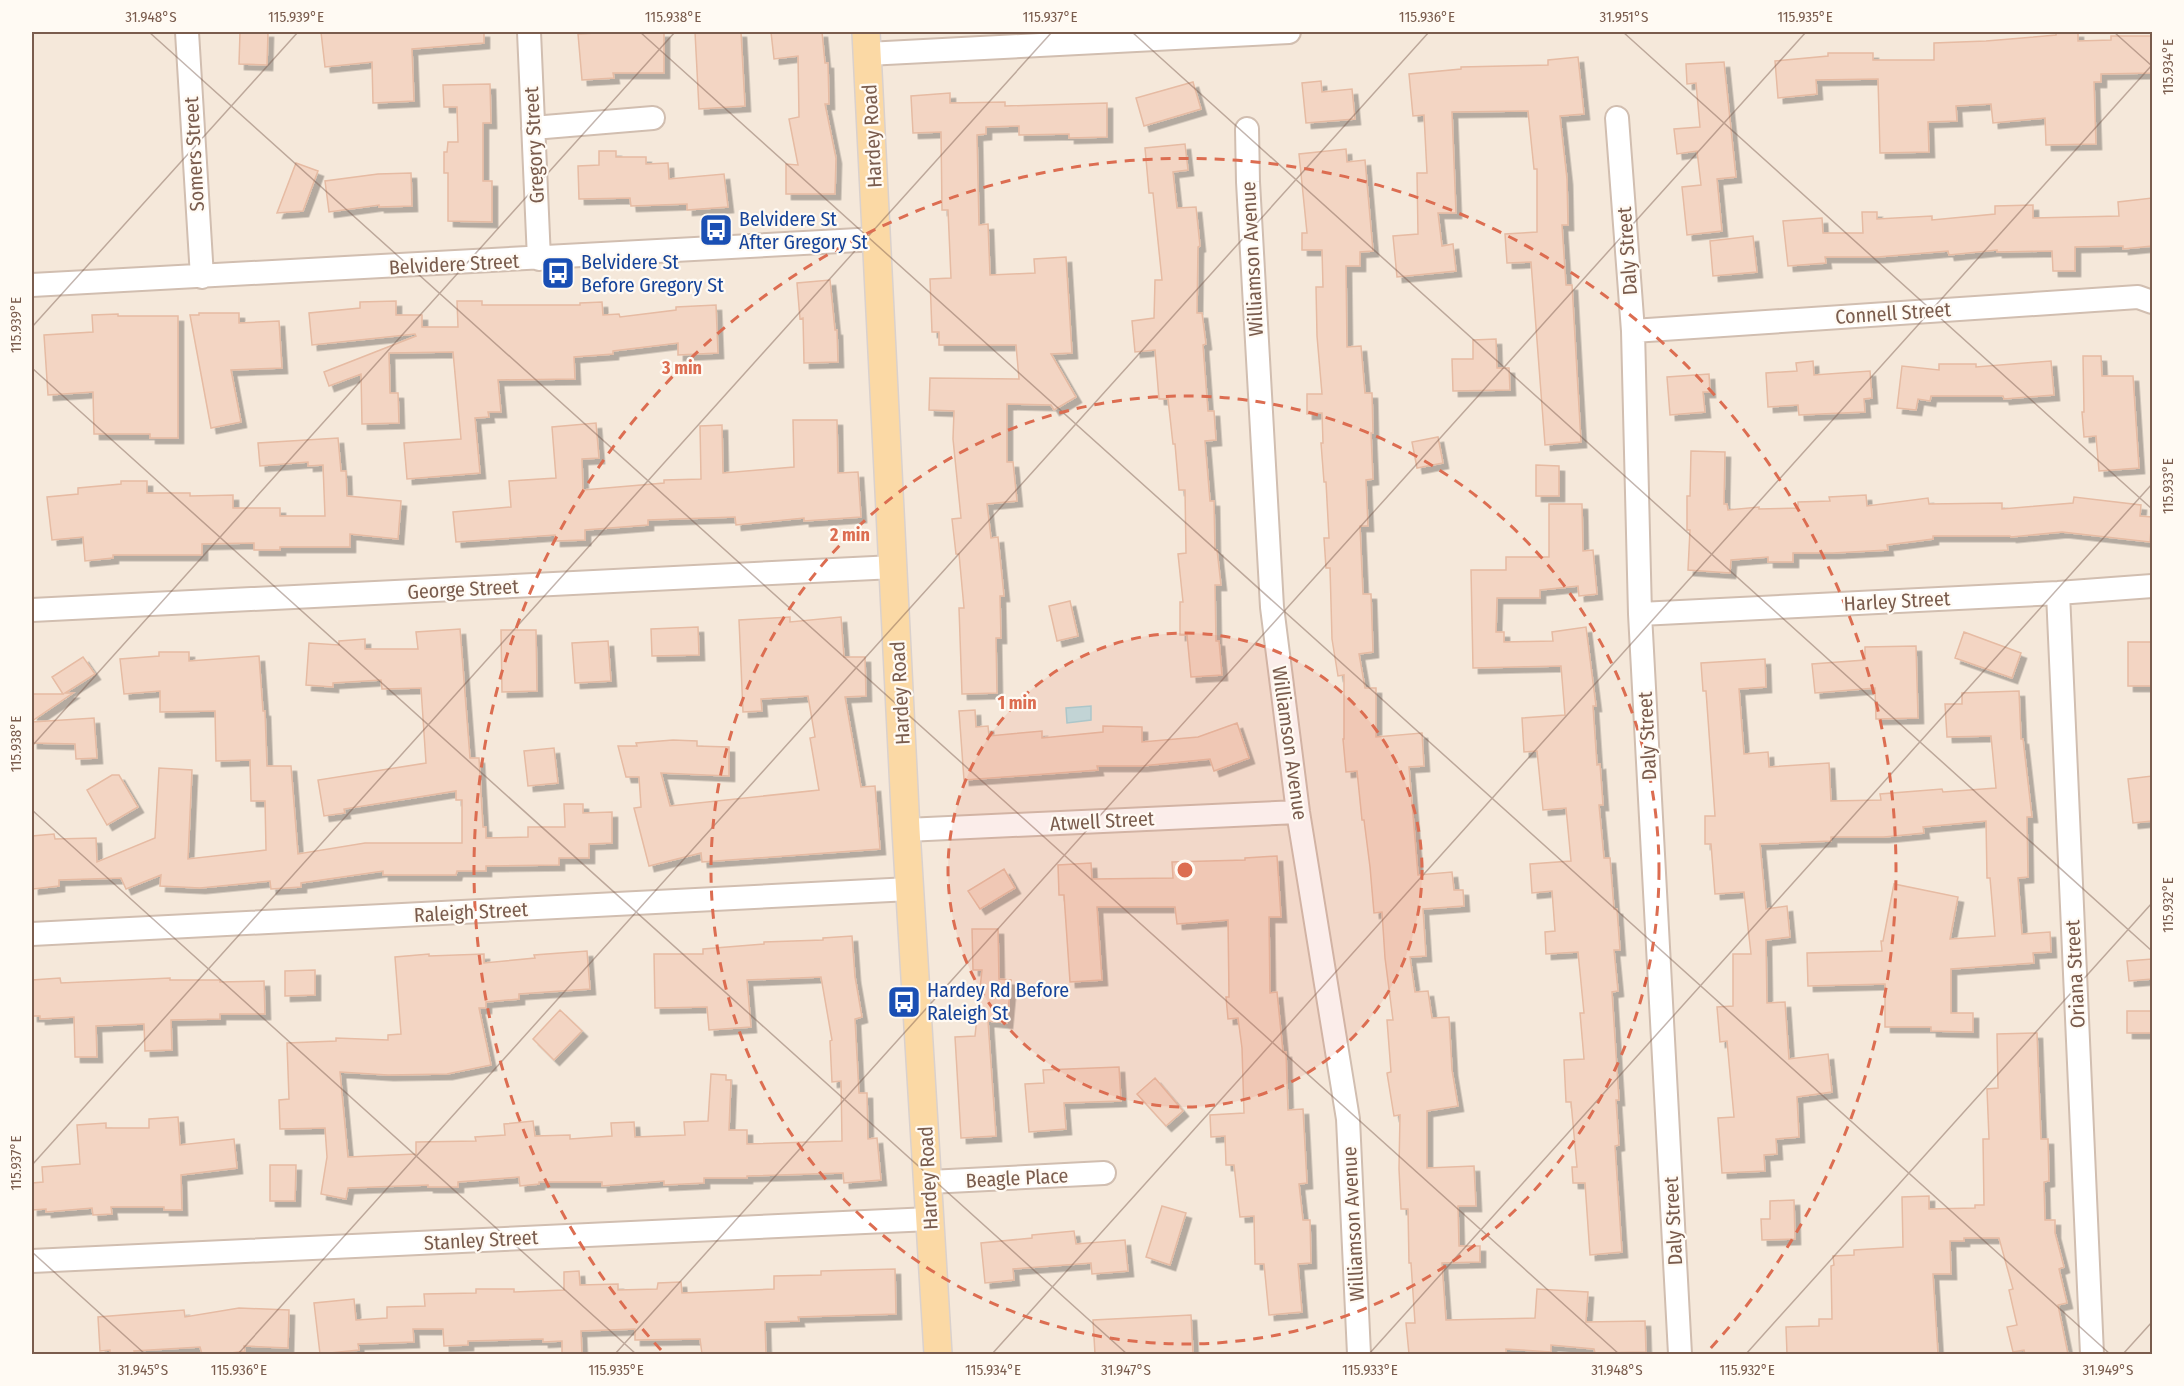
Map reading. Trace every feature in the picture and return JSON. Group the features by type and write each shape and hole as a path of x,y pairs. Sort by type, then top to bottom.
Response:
{"main road":[{"name":"Hardey Road","path":"867,43 906,830 938,1354"}],"street":[{"name":"Somers Street","path":"187,32 202,277"},
{"name":"Gregory Street","path":"529,32 539,259"},
{"path":"867,43 1289,32"},
{"path":"533,128 653,118"},
{"name":"Daly Street","path":"1617,118 1633,331 1640,614 1680,1354"},
{"name":"Williamson Avenue","path":"1247,129 1248,194 1272,607 1298,812 1348,1119 1359,1354"},
{"name":"Belvidere Street","path":"32,285 877,239"},
{"name":"Connell Street","path":"1633,331 2138,297 2152,302"},
{"name":"George Street","path":"32,610 894,567"},
{"name":"Harley Street","path":"1640,614 2058,593 2152,586"},
{"name":"Oriana Street","path":"2058,593 2092,1354"},
{"name":"Atwell Street","path":"906,830 1298,812"},
{"name":"Raleigh Street","path":"32,934 910,889"},
{"name":"Beagle Place","path":"929,1182 1104,1173"},
{"name":"Stanley Street","path":"32,1262 930,1219"}],"shaded area":[{"path":"32,32 2152,32 2152,1354 32,1354"}],"water":[{"path":"1091,706 1091,720 1067,723 1066,708"}],"building":[{"path":"240,32 268,32 267,65 239,64"},
{"path":"321,32 484,32 484,43 412,49 414,101 373,103 372,62 325,67"},
{"path":"664,32 664,73 613,73 614,78 582,80 578,34"},
{"path":"695,32 741,32 745,106 699,109"},
{"path":"771,32 822,32 825,63 828,63 829,104 825,104 836,158 835,194 786,194 786,164 798,165 789,119 799,117 798,56 774,59"},
{"path":"2056,32 2078,32 2078,41 2111,40 2111,36 2152,36 2152,73 2101,74 2101,82 2094,82 2096,144 2046,145 2045,118 1993,123 1991,104 1956,106 1957,121 1928,122 1929,152 1880,153 1878,79 1816,80 1817,94 1778,98 1775,61 1828,56 1828,53 1873,53 1873,60 1934,60 1934,43 2056,35"},
{"path":"1578,57 1584,114 1560,116 1567,179 1568,225 1562,225 1566,285 1572,285 1581,442 1545,445 1531,262 1507,263 1505,234 1537,232 1537,169 1534,169 1528,111 1452,112 1456,213 1438,213 1442,246 1453,244 1456,271 1397,277 1393,236 1418,234 1417,173 1427,173 1424,115 1413,116 1409,74 1461,69 1461,67 1548,65 1548,60"},
{"path":"1724,62 1736,177 1717,179 1722,231 1687,235 1682,187 1701,185 1697,151 1677,154 1674,129 1700,127 1696,83 1687,84 1686,64"},
{"path":"1321,81 1322,92 1352,89 1355,119 1306,123 1302,83"},
{"path":"1193,82 1201,109 1144,126 1136,98"},
{"path":"490,84 491,123 483,123 483,181 492,181 492,222 448,221 448,173 444,173 444,152 447,152 448,142 458,142 457,107 444,107 443,85"},
{"path":"950,93 950,103 1005,102 1005,106 1107,103 1107,137 1069,138 1069,134 1019,135 1019,126 986,127 986,134 977,135 979,225 988,224 990,275 1035,273 1034,259 1066,257 1072,353 1051,354 1076,397 1054,410 1051,405 1007,404 1007,462 1013,462 1017,501 987,504 991,538 998,537 1004,596 1000,596 1001,638 996,638 997,693 962,694 959,608 964,608 959,554 956,554 952,519 961,518 953,439 954,411 929,410 930,378 1019,379 1016,345 939,345 939,332 932,332 930,279 951,278 948,210 942,210 941,132 913,133 911,96"},
{"path":"1185,144 1188,170 1173,172 1177,208 1196,207 1200,246 1198,247 1197,313 1202,313 1206,344 1203,345 1208,411 1214,411 1216,440 1205,441 1210,501 1214,501 1215,550 1217,550 1221,585 1215,585 1216,641 1219,641 1222,675 1191,677 1187,635 1180,635 1180,602 1183,602 1178,554 1186,553 1185,490 1179,490 1168,399 1159,399 1155,350 1135,352 1132,321 1154,318 1155,280 1162,280 1153,193 1149,193 1145,148"},
{"path":"1346,149 1347,162 1365,160 1373,251 1360,252 1360,266 1346,266 1347,347 1361,346 1365,393 1372,393 1373,479 1366,480 1368,526 1360,526 1363,594 1371,594 1373,652 1359,654 1365,688 1376,688 1376,737 1422,733 1424,766 1409,767 1418,875 1452,872 1454,890 1463,890 1464,906 1423,909 1426,956 1410,957 1415,992 1428,991 1432,1018 1449,1017 1452,1070 1458,1106 1427,1111 1427,1168 1474,1166 1476,1206 1458,1206 1459,1246 1480,1246 1480,1262 1442,1263 1446,1320 1535,1318 1537,1289 1588,1292 1586,1322 1645,1321 1646,1352 1595,1353 1594,1349 1551,1345 1551,1352 1506,1349 1506,1354 1409,1354 1406,1323 1415,1323 1411,1263 1409,1263 1408,1209 1401,1209 1400,1115 1394,1116 1387,1073 1391,1072 1387,1020 1393,1020 1382,912 1374,913 1357,771 1346,772 1343,739 1344,675 1338,676 1332,639 1330,568 1326,568 1324,538 1329,538 1321,443 1323,443 1322,413 1307,414 1307,394 1322,394 1316,287 1323,287 1322,250 1302,250 1302,233 1307,233 1299,154"},
{"path":"599,151 616,151 616,157 646,157 646,164 668,163 669,179 724,174 728,207 687,210 687,204 631,206 630,198 579,199 578,166 599,165"},
{"path":"296,163 318,171 303,211 277,213"},
{"path":"411,173 412,206 379,207 379,205 329,212 325,181 378,174"},
{"path":"2152,198 2152,246 2123,249 2123,246 2075,247 2075,271 2053,271 2052,251 1997,252 1997,250 1949,255 1948,251 1878,257 1825,257 1826,263 1788,266 1783,221 1822,218 1823,233 1863,233 1862,212 1877,212 1877,219 1932,216 1932,220 1995,214 1995,206 2033,205 2033,218 2119,216 2118,202"},
{"path":"1753,236 1757,272 1713,276 1710,241"},
{"path":"830,280 835,330 837,330 838,362 804,363 803,318 800,319 797,283"},
{"path":"396,301 396,315 422,315 422,327 458,327 457,301 482,301 482,305 580,305 580,303 602,302 603,315 619,314 620,317 676,310 676,307 716,305 718,353 678,355 678,343 613,351 613,354 574,357 575,379 498,380 501,412 488,412 489,417 475,418 480,473 407,479 404,443 461,439 453,352 389,353 390,393 398,393 399,423 362,424 361,374 329,386 324,372 416,336 415,334 312,345 309,313 360,308 360,302"},
{"path":"199,313 239,313 239,323 279,321 282,368 231,370 241,422 211,428 190,315 199,315"},
{"path":"118,314 118,316 178,316 178,438 150,438 150,434 94,434 93,392 48,395 44,335 93,332 92,315"},
{"path":"1496,339 1497,368 1509,368 1510,390 1453,391 1452,359 1473,359 1473,340"},
{"path":"2083,356 2101,356 2102,376 2133,376 2139,468 2099,471 2096,436 2084,437"},
{"path":"1813,361 1814,375 1870,371 1872,398 1864,399 1865,412 1799,415 1798,405 1768,407 1766,373 1797,371 1796,363"},
{"path":"2051,361 2054,395 2004,399 2003,396 1931,396 1930,401 1918,399 1916,410 1897,408 1902,366 1939,370 1939,364 1976,364 1976,367"},
{"path":"1709,374 1710,392 1703,392 1705,412 1670,415 1667,377"},
{"path":"793,420 837,420 838,473 858,472 861,517 804,521 804,518 736,525 735,517 648,520 648,525 585,530 585,540 555,541 555,535 456,542 453,512 511,507 509,481 556,478 552,427 596,423 599,458 582,459 583,490 664,483 664,480 701,479 700,426 722,425 723,473 794,467"},
{"path":"1438,437 1443,463 1417,468 1412,442"},
{"path":"338,438 341,471 346,471 347,496 401,501 398,539 350,534 350,547 280,547 280,550 254,550 254,543 202,544 202,555 113,555 113,558 85,561 83,537 52,540 47,497 78,494 78,488 121,484 121,481 147,481 147,493 190,493 190,496 233,495 233,508 280,508 280,516 325,516 323,465 308,466 308,462 260,466 258,443"},
{"path":"1691,451 1725,452 1724,504 1727,504 1728,510 1759,507 1759,509 1798,508 1798,502 1830,501 1829,497 1866,495 1867,506 1928,498 1929,504 2002,503 2002,509 2073,503 2074,497 2141,505 2140,516 2152,517 2150,542 2062,532 2011,537 1933,536 1933,539 1887,545 1888,550 1793,553 1793,562 1768,562 1768,557 1731,560 1730,573 1688,570 1690,530 1687,530 1687,496 1690,496"},
{"path":"1536,465 1559,466 1559,496 1536,496"},
{"path":"1549,504 1582,504 1583,551 1593,550 1597,594 1579,596 1578,586 1540,590 1540,598 1497,598 1496,632 1504,632 1504,642 1553,641 1552,632 1586,627 1596,706 1593,706 1597,765 1600,764 1603,805 1599,805 1604,858 1610,858 1620,950 1614,950 1618,991 1612,992 1619,1100 1616,1100 1619,1145 1615,1146 1622,1252 1590,1255 1585,1183 1573,1183 1572,1167 1577,1167 1571,1102 1566,1102 1564,1060 1584,1059 1580,1013 1584,1013 1578,952 1546,954 1545,932 1555,931 1552,891 1532,893 1530,864 1571,861 1566,808 1543,810 1537,751 1524,752 1522,718 1565,715 1561,666 1473,668 1471,570 1506,570 1506,557 1549,557"},
{"path":"1070,601 1078,636 1057,641 1049,606"},
{"path":"790,617 790,622 841,617 844,657 865,657 866,696 845,697 861,787 875,786 880,849 702,862 701,853 649,866 634,808 641,807 639,777 626,777 618,746 637,746 636,743 673,740 697,741 697,746 729,747 729,776 661,773 670,806 819,790 810,738 815,737 808,696 761,699 762,711 743,712 739,620"},
{"path":"698,627 699,655 652,656 651,629"},
{"path":"460,629 470,758 479,758 483,827 486,827 486,838 528,837 528,827 565,827 564,804 583,804 583,813 612,812 612,843 589,844 589,858 559,858 559,865 486,866 486,871 457,871 456,875 383,875 383,871 301,883 301,887 271,889 270,881 200,888 160,886 161,875 126,889 121,878 59,880 59,886 33,889 32,836 54,834 55,839 96,838 97,862 155,838 159,768 192,770 188,859 266,850 265,801 251,801 250,760 216,761 215,711 160,712 160,691 124,694 120,659 159,656 159,652 189,652 189,661 259,656 263,711 265,711 267,766 291,766 298,854 365,843 462,843 462,800 456,800 456,791 344,809 345,813 324,816 318,780 426,763 421,688 382,689 381,680 333,683 333,687 306,685 309,643 339,645 339,641 365,639 365,649 418,649 416,632"},
{"path":"501,630 536,630 537,691 502,692"},
{"path":"1964,632 2021,653 2012,678 1955,658"},
{"path":"608,641 611,681 575,683 572,643"},
{"path":"2128,642 2152,642 2152,686 2128,686"},
{"path":"1916,646 1918,718 1876,719 1875,688 1815,693 1812,664 1865,660 1865,647"},
{"path":"83,657 95,674 65,693 73,693 32,721 32,694 63,694 52,677"},
{"path":"1765,659 1766,687 1739,689 1744,754 1768,752 1769,767 1829,763 1831,801 1881,800 1880,794 1942,789 1943,792 1996,788 1991,736 1947,737 1945,704 1962,704 1962,693 2019,691 2021,739 2023,739 2032,817 2027,817 2028,877 2018,878 2022,934 2050,932 2051,952 2033,953 2034,963 1951,969 1951,1013 1973,1013 1973,1032 1931,1031 1931,1027 1885,1027 1885,984 1808,986 1807,953 1882,951 1881,941 1883,941 1894,884 1958,897 1950,939 1995,936 1990,878 1987,878 1986,821 1923,827 1924,833 1884,837 1831,837 1831,841 1760,844 1766,909 1787,906 1790,937 1766,940 1767,1003 1785,1002 1789,1059 1828,1054 1832,1092 1797,1097 1799,1137 1776,1139 1777,1154 1764,1155 1765,1171 1722,1173 1718,1118 1734,1117 1727,1041 1720,1042 1717,1007 1733,1006 1733,954 1751,954 1744,892 1715,894 1711,844 1705,844 1705,816 1715,816 1706,691 1703,691 1701,663"},
{"path":"975,710 976,727 988,726 989,736 1042,731 1042,738 1103,732 1103,726 1142,727 1142,742 1198,737 1237,723 1249,758 1214,771 1210,759 1142,766 1097,766 1098,770 964,780 959,711"},
{"path":"94,718 97,758 76,759 75,744 32,743 32,722"},
{"path":"554,748 558,783 528,786 524,751"},
{"path":"112,775 119,775 138,807 107,825 87,790"},
{"path":"2152,776 2152,821 2133,823 2128,779"},
{"path":"1277,856 1281,917 1269,917 1270,993 1277,992 1283,1052 1286,1052 1288,1110 1303,1109 1307,1183 1299,1184 1303,1220 1310,1220 1311,1263 1298,1264 1302,1312 1269,1315 1264,1264 1255,1264 1254,1216 1240,1217 1234,1165 1226,1165 1225,1136 1211,1137 1210,1115 1244,1113 1242,1048 1238,1018 1228,1019 1226,997 1229,997 1228,920 1177,924 1175,907 1097,907 1102,980 1070,982 1064,895 1059,895 1058,865 1091,863 1092,879 1173,878 1172,862 1245,860 1245,858"},
{"path":"1004,869 1015,888 980,909 968,891"},
{"path":"972,929 998,929 999,979 1011,980 1007,1023 988,1021 996,1136 961,1138 955,1037 975,1036 982,970 973,970"},
{"path":"852,936 855,977 862,1017 855,1019 859,1093 867,1093 868,1139 877,1138 881,1180 844,1183 843,1173 704,1178 704,1183 664,1185 664,1181 602,1186 602,1182 539,1182 539,1184 520,1186 519,1177 458,1182 458,1187 428,1187 428,1185 348,1188 346,1199 321,1194 327,1157 325,1128 280,1129 279,1100 289,1099 287,1043 336,1041 336,1038 388,1040 388,1035 401,1034 395,957 429,954 429,956 484,954 484,963 535,958 534,955 587,951 590,989 519,994 519,999 486,1002 486,1008 479,1008 491,1065 447,1074 388,1075 340,1072 348,1157 416,1154 416,1142 476,1141 475,1137 505,1135 504,1124 533,1121 535,1136 570,1135 570,1139 612,1136 611,1123 634,1122 635,1137 685,1135 684,1122 708,1121 711,1074 726,1075 726,1080 731,1080 729,1130 747,1130 747,1144 842,1141 841,1081 832,1082 830,1041 832,1040 821,977 747,980 751,1027 709,1030 707,1007 655,1008 654,954 703,954 703,949"},
{"path":"2152,959 2152,979 2129,981 2127,961"},
{"path":"315,970 315,995 285,996 285,971"},
{"path":"60,978 61,983 170,978 170,980 220,980 220,982 264,981 265,1014 220,1014 220,1019 171,1020 172,1050 145,1051 144,1024 96,1026 97,1057 75,1057 74,1017 40,1019 40,1016 32,1016 32,980"},
{"path":"560,1010 582,1031 554,1060 533,1039"},
{"path":"2127,1011 2152,1011 2152,1033 2127,1033"},
{"path":"2037,1033 2041,1139 2048,1139 2049,1181 2044,1182 2045,1220 2055,1220 2055,1233 2064,1267 2059,1269 2067,1303 2058,1305 2068,1354 2025,1354 2024,1350 2013,1352 2007,1327 2017,1325 2009,1290 2013,1289 1999,1238 1964,1238 1964,1241 1950,1241 1951,1274 1933,1274 1938,1354 1787,1354 1786,1327 1819,1326 1819,1319 1832,1319 1831,1266 1834,1265 1833,1256 1854,1255 1854,1250 1903,1247 1902,1197 1929,1196 1929,1209 1975,1208 1975,1205 1984,1205 1983,1139 1989,1139 1987,1089 1998,1088 1997,1034"},
{"path":"1119,1067 1121,1101 1064,1103 1066,1129 1029,1132 1025,1084 1044,1083 1043,1070"},
{"path":"1155,1078 1183,1111 1166,1126 1137,1094"},
{"path":"178,1117 180,1145 234,1139 237,1168 181,1175 182,1210 164,1210 164,1207 111,1207 112,1214 93,1215 92,1208 46,1212 46,1209 32,1210 32,1183 43,1182 42,1167 80,1164 77,1125 106,1123 106,1128 149,1128 149,1119"},
{"path":"270,1165 296,1165 295,1201 270,1201"},
{"path":"1794,1200 1795,1239 1762,1240 1761,1219 1770,1219 1770,1201"},
{"path":"1162,1206 1186,1213 1170,1265 1146,1257"},
{"path":"1074,1231 1076,1244 1125,1240 1128,1271 1092,1274 1091,1263 1013,1269 1014,1280 985,1283 981,1243"},
{"path":"895,1269 896,1314 798,1317 799,1321 765,1322 766,1354 702,1354 700,1339 635,1340 635,1329 581,1331 582,1354 562,1354 562,1341 543,1342 543,1339 468,1341 468,1345 444,1346 443,1329 413,1329 414,1342 358,1344 359,1350 320,1354 314,1303 354,1299 356,1320 387,1318 387,1307 425,1306 424,1294 476,1293 476,1289 514,1289 514,1292 564,1290 564,1272 579,1271 580,1285 618,1284 618,1290 657,1289 658,1283 681,1282 682,1293 774,1289 774,1276 821,1275 821,1271"},
{"path":"239,1308 289,1310 288,1348 244,1346 245,1351 224,1354 202,1354 200,1347 134,1351 135,1354 110,1354 110,1350 100,1351 98,1317 184,1310 185,1317"},
{"path":"1191,1315 1193,1354 1095,1354 1093,1320"}],"place":[{"name":"Belvidere St After Gregory St","path":"716,230"},
{"name":"Belvidere St Before Gregory St","path":"558,273"},
{"name":"Hardey Rd Before Raleigh St","path":"904,1002"}]}
